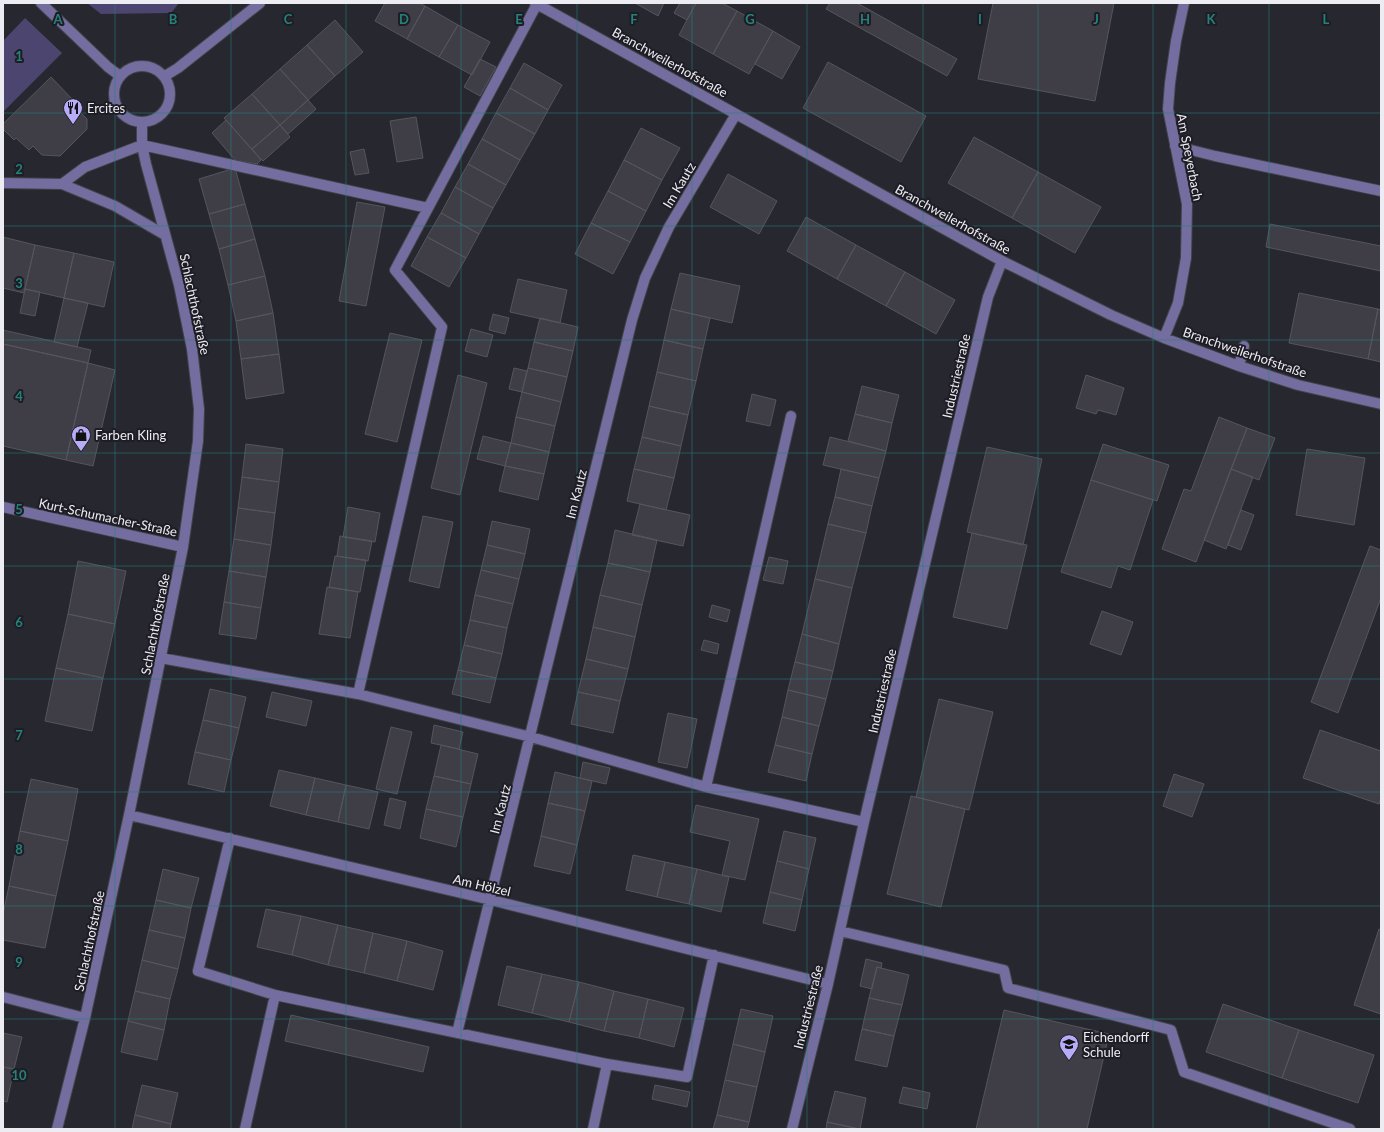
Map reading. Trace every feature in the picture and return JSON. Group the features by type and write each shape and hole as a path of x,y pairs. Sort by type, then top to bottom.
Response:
{"street":[{"path":"41,3 108,67 120,76"},
{"path":"165,76 178,68 260,3"},
{"path":"358,694 442,327 395,270 536,3"},
{"name":"Branchweilerhofstraße","path":"536,3 822,163 1002,261 1111,315 1164,338 1239,366 1298,385 1381,404"},
{"name":"Am Speyerbach","path":"1164,338 1178,303 1186,258 1187,204 1168,109 1176,41 1184,3"},
{"path":"137,65 148,65 157,69 165,76 171,91 170,99 168,106 157,118 150,122 131,120 116,106 114,95 115,85 120,76 128,69 137,65"},
{"name":"Im Kautz","path":"457,1033 491,900 632,320 645,278 669,227 736,114"},
{"name":"Schlachthofstraße","path":"57,1129 85,1018 129,815 184,547 198,441 199,409 192,349 179,285 150,182 142,145 142,122"},
{"path":"62,184 85,166 142,145 428,208"},
{"path":"1175,146 1215,156 1381,191"},
{"path":"3,184 62,184 115,206 165,235"},
{"name":"Industriestraße","path":"792,1129 828,984 864,822 988,297 1002,261"},
{"path":"1239,366 1244,346"},
{"path":"706,787 791,416"},
{"name":"Kurt-Schumacher-Straße","path":"3,507 184,547"},
{"path":"161,658 358,694 531,737 706,787 864,822"},
{"name":"Am Hölzel","path":"129,815 491,900 828,984"},
{"path":"230,838 198,972 274,994 607,1064 688,1077 714,955"},
{"path":"840,931 1004,970 1008,988 1171,1030 1184,1072 1350,1129"},
{"path":"245,1129 274,994"},
{"path":"3,997 85,1018"},
{"path":"593,1129 607,1064"}],"shaded area":[{"path":"87,3 179,3 171,13 101,14"},
{"path":"25,18 62,53 3,112 3,41"}],"building":[{"path":"385,3 419,3 425,6 407,39 375,21"},
{"path":"635,3 664,3 658,16"},
{"path":"680,3 696,3 687,20 674,13"},
{"path":"696,3 722,3 737,11 713,54 679,35"},
{"path":"830,3 857,3 957,59 947,76 826,9"},
{"path":"993,3 1114,3 1095,101 978,79"},
{"path":"425,6 458,25 439,57 407,39"},
{"path":"737,11 773,31 749,74 713,54"},
{"path":"335,20 363,52 335,76 307,45"},
{"path":"458,25 490,42 472,75 439,57"},
{"path":"773,31 800,47 782,79 755,64"},
{"path":"307,45 335,76 308,100 280,69"},
{"path":"480,59 496,67 480,96 464,87"},
{"path":"828,62 926,116 901,162 803,108"},
{"path":"524,63 562,85 548,110 510,88"},
{"path":"280,69 308,100 280,125 252,94"},
{"path":"51,77 74,101 72,104 87,119 87,129 60,156 42,155 33,146 29,150 16,138 14,140 3,129 3,124"},
{"path":"510,88 548,110 535,134 496,113"},
{"path":"252,94 280,125 252,149 224,118"},
{"path":"308,100 316,109 288,134 280,125"},
{"path":"496,113 535,134 520,160 482,139"},
{"path":"416,117 423,158 397,162 390,121"},
{"path":"226,120 261,160 257,164 235,160 212,133"},
{"path":"280,125 290,137 263,161 252,149"},
{"path":"641,128 680,148 662,180 624,160"},
{"path":"974,137 1038,172 1012,218 948,183"},
{"path":"482,139 520,160 506,185 468,164"},
{"path":"364,149 369,173 355,175 350,152"},
{"path":"624,160 662,180 646,211 608,191"},
{"path":"468,164 506,185 493,208 455,187"},
{"path":"235,168 245,204 209,214 199,179"},
{"path":"1038,172 1101,207 1075,253 1012,218"},
{"path":"728,174 777,201 759,234 710,207"},
{"path":"455,187 493,208 479,234 441,213"},
{"path":"608,191 646,211 630,242 591,223"},
{"path":"357,202 385,207 366,306 339,301"},
{"path":"245,204 255,239 219,249 209,214"},
{"path":"441,213 479,234 466,258 427,237"},
{"path":"806,217 856,245 837,279 787,251"},
{"path":"591,223 630,242 613,274 575,254"},
{"path":"1270,224 1381,246 1381,271 1266,247"},
{"path":"3,237 35,245 24,293 3,288"},
{"path":"427,237 466,258 449,287 411,266"},
{"path":"255,239 265,276 228,285 219,249"},
{"path":"35,245 74,253 64,298 25,289"},
{"path":"856,245 905,272 886,306 837,279"},
{"path":"74,253 114,262 104,307 64,298"},
{"path":"905,272 955,300 936,334 886,306"},
{"path":"680,273 740,286 732,323 671,309"},
{"path":"265,276 273,313 236,321 228,285"},
{"path":"518,279 567,290 560,323 510,312"},
{"path":"25,289 40,292 35,316 20,313"},
{"path":"1299,293 1378,309 1368,359 1289,343"},
{"path":"64,298 88,303 77,347 54,342"},
{"path":"671,309 710,318 703,349 664,340"},
{"path":"1378,309 1381,310 1381,362 1368,359"},
{"path":"273,313 279,354 241,359 236,321"},
{"path":"493,314 509,318 505,334 489,330"},
{"path":"540,318 578,327 573,351 534,342"},
{"path":"471,329 493,335 487,357 465,351"},
{"path":"3,330 91,350 88,363 3,344"},
{"path":"390,333 422,340 397,442 365,434"},
{"path":"664,340 703,349 696,381 657,372"},
{"path":"534,342 573,351 567,377 528,368"},
{"path":"3,344 88,363 66,460 3,446"},
{"path":"279,354 284,393 246,399 241,359"},
{"path":"88,363 115,370 93,466 66,460"},
{"path":"514,368 527,371 522,392 509,389"},
{"path":"528,368 567,377 561,402 522,392"},
{"path":"657,372 696,381 688,415 649,406"},
{"path":"458,375 487,383 460,495 431,488"},
{"path":"1086,375 1124,388 1116,415 1098,410 1096,414 1076,408"},
{"path":"862,386 899,395 892,423 855,414"},
{"path":"522,392 561,402 555,426 516,417"},
{"path":"752,394 776,400 770,426 746,421"},
{"path":"649,406 688,415 681,446 642,437"},
{"path":"855,414 892,423 886,451 848,441"},
{"path":"516,417 555,426 549,452 511,443"},
{"path":"1219,417 1247,428 1196,562 1162,549 1184,489 1191,491"},
{"path":"1247,428 1275,438 1259,480 1231,469"},
{"path":"483,436 511,443 505,466 477,459"},
{"path":"642,437 681,446 674,478 634,469"},
{"path":"830,437 886,451 879,478 823,465"},
{"path":"511,443 549,452 544,474 505,466"},
{"path":"246,444 283,449 279,482 242,477"},
{"path":"1103,444 1169,465 1157,501 1091,480"},
{"path":"987,447 1042,459 1023,545 967,532"},
{"path":"1307,449 1365,458 1354,525 1296,515"},
{"path":"505,466 544,474 538,500 499,491"},
{"path":"634,469 674,478 666,510 627,501"},
{"path":"841,469 879,478 872,506 835,497"},
{"path":"1231,469 1253,477 1226,549 1204,540"},
{"path":"242,477 279,482 275,513 238,508"},
{"path":"1091,480 1153,500 1130,570 1118,566 1111,588 1061,572"},
{"path":"835,497 872,506 866,533 828,524"},
{"path":"640,504 690,515 683,546 632,535"},
{"path":"348,507 380,513 375,542 343,537"},
{"path":"238,508 275,513 271,545 234,539"},
{"path":"1241,510 1254,515 1241,550 1228,545"},
{"path":"423,516 453,522 439,588 409,581"},
{"path":"492,521 530,529 525,554 487,545"},
{"path":"828,524 866,533 852,588 815,579"},
{"path":"615,530 657,540 650,572 608,563"},
{"path":"972,533 1027,545 1007,629 953,617"},
{"path":"340,536 372,541 368,561 337,556"},
{"path":"234,539 271,545 266,577 229,571"},
{"path":"487,545 525,554 519,579 481,570"},
{"path":"1370,546 1381,550 1381,598 1338,713 1311,702"},
{"path":"335,556 366,560 360,592 329,587"},
{"path":"769,557 788,561 783,584 763,580"},
{"path":"78,561 126,571 115,624 68,614"},
{"path":"608,563 650,572 642,605 600,595"},
{"path":"481,570 519,579 513,604 475,595"},
{"path":"229,571 266,577 261,608 224,602"},
{"path":"815,579 852,588 839,644 802,634"},
{"path":"327,587 358,592 350,638 319,634"},
{"path":"475,595 513,604 507,628 470,620"},
{"path":"600,595 642,605 635,637 593,627"},
{"path":"224,602 261,608 256,639 219,634"},
{"path":"712,605 730,610 727,622 709,617"},
{"path":"1102,611 1133,622 1121,655 1090,644"},
{"path":"68,614 115,624 103,678 56,668"},
{"path":"470,620 507,628 502,654 464,645"},
{"path":"593,627 635,637 628,669 586,659"},
{"path":"802,634 839,644 833,671 795,662"},
{"path":"704,640 719,644 717,654 701,650"},
{"path":"464,645 502,654 496,678 458,670"},
{"path":"586,659 628,669 620,701 578,692"},
{"path":"795,662 833,671 826,699 788,690"},
{"path":"56,668 103,678 92,731 45,721"},
{"path":"458,670 496,678 490,703 452,694"},
{"path":"210,689 246,697 239,728 203,720"},
{"path":"788,690 826,699 819,726 782,717"},
{"path":"272,692 312,701 306,726 266,717"},
{"path":"578,692 620,701 613,733 571,724"},
{"path":"939,699 993,712 969,810 916,797"},
{"path":"668,713 697,719 687,768 658,762"},
{"path":"782,717 819,726 812,754 775,745"},
{"path":"203,720 239,728 231,760 195,752"},
{"path":"434,725 463,732 459,749 431,743"},
{"path":"391,727 412,732 397,794 376,789"},
{"path":"1320,730 1381,751 1381,798 1379,804 1303,778"},
{"path":"441,745 478,754 471,784 434,776"},
{"path":"775,745 812,754 806,781 768,772"},
{"path":"195,752 231,760 224,792 188,784"},
{"path":"583,762 610,768 606,784 580,778"},
{"path":"279,770 315,778 306,815 270,806"},
{"path":"555,772 592,781 585,811 548,803"},
{"path":"1174,774 1204,784 1192,817 1163,806"},
{"path":"434,776 471,784 463,817 426,809"},
{"path":"315,778 346,785 338,822 306,815"},
{"path":"31,779 78,789 68,841 20,831"},
{"path":"346,785 378,792 369,829 338,822"},
{"path":"911,796 965,809 941,907 887,894"},
{"path":"390,798 406,802 400,829 384,825"},
{"path":"548,803 585,811 577,845 541,836"},
{"path":"696,805 759,819 745,880 722,875 730,841 690,832"},
{"path":"426,809 463,817 456,847 420,838"},
{"path":"20,831 68,841 56,896 9,886"},
{"path":"784,831 816,838 809,869 777,861"},
{"path":"541,836 577,845 570,874 534,866"},
{"path":"633,855 665,862 657,897 626,890"},
{"path":"777,861 809,869 802,900 770,892"},
{"path":"665,862 697,869 689,904 657,897"},
{"path":"163,869 199,878 191,908 156,900"},
{"path":"697,869 729,877 721,912 689,904"},
{"path":"9,886 56,896 45,948 3,940 3,914"},
{"path":"770,892 802,900 795,931 763,923"},
{"path":"156,900 191,908 185,938 149,930"},
{"path":"266,909 301,916 292,955 257,947"},
{"path":"301,916 338,925 328,965 292,955"},
{"path":"338,925 373,933 364,973 328,965"},
{"path":"1379,929 1381,930 1381,1014 1354,1005"},
{"path":"149,930 185,938 178,969 142,960"},
{"path":"373,933 407,941 397,981 364,973"},
{"path":"407,941 443,951 433,990 397,981"},
{"path":"866,959 882,963 881,968 877,967 872,989 860,986"},
{"path":"142,960 178,969 170,999 135,991"},
{"path":"507,966 542,974 532,1013 498,1005"},
{"path":"877,967 909,975 902,1005 869,998"},
{"path":"542,974 579,982 569,1022 532,1013"},
{"path":"579,982 614,991 604,1031 569,1022"},
{"path":"135,991 170,999 164,1030 128,1021"},
{"path":"614,991 648,999 639,1038 604,1031"},
{"path":"869,998 902,1005 894,1036 862,1029"},
{"path":"648,999 684,1008 674,1047 639,1038"},
{"path":"1223,1004 1299,1030 1282,1078 1206,1052"},
{"path":"741,1009 773,1016 765,1052 733,1044"},
{"path":"1004,1010 1109,1034 1087,1129 976,1129"},
{"path":"291,1015 429,1047 423,1072 285,1041"},
{"path":"128,1021 164,1030 157,1060 121,1052"},
{"path":"862,1029 894,1036 887,1067 855,1060"},
{"path":"1299,1030 1374,1055 1358,1103 1282,1078"},
{"path":"3,1033 22,1037 14,1069 3,1067"},
{"path":"733,1044 765,1052 757,1087 725,1080"},
{"path":"3,1067 14,1069 7,1102 3,1101"},
{"path":"725,1080 757,1087 749,1122 717,1115"},
{"path":"142,1085 178,1093 171,1124 135,1115"},
{"path":"655,1085 690,1092 687,1107 652,1099"},
{"path":"903,1087 930,1093 927,1109 899,1103"},
{"path":"835,1091 866,1098 860,1129 827,1122"},
{"path":"135,1115 171,1124 170,1129 132,1129"},
{"path":"717,1115 749,1122 747,1129 713,1129"},
{"path":"827,1122 859,1129 826,1129"}],"place":[{"name":"Ercites","path":"73,125"},
{"name":"Farben Kling","path":"81,452"},
{"name":"Eichendorff Schule","path":"1069,1061"}]}
